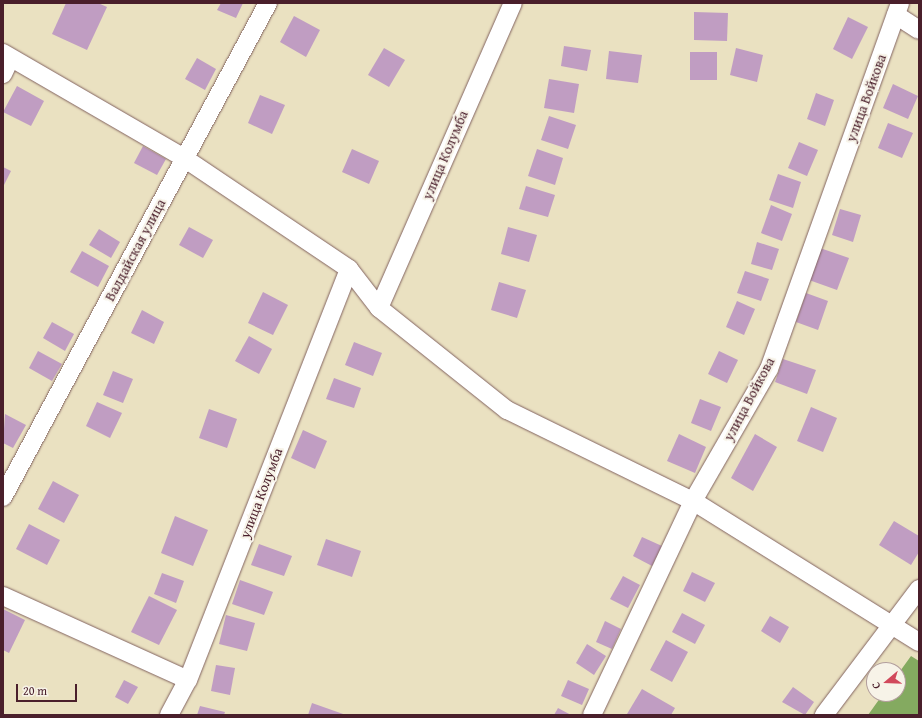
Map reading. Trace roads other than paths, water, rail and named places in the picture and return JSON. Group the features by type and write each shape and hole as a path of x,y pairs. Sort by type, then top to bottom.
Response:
{"street":[{"name":"Валдайская улица","path":"3,497 268,3"},
{"name":"улица Колумба","path":"379,308 512,3"},
{"path":"898,9 919,30"},
{"name":"улица Войкова","path":"592,715 693,501 768,369 898,9"},
{"path":"5,62 184,158 349,269 379,308 507,410 693,501 919,642"},
{"name":"улица Колумба","path":"169,715 188,680 349,269"},
{"path":"824,715 894,626 919,589"},
{"path":"3,596 188,680"}]}
